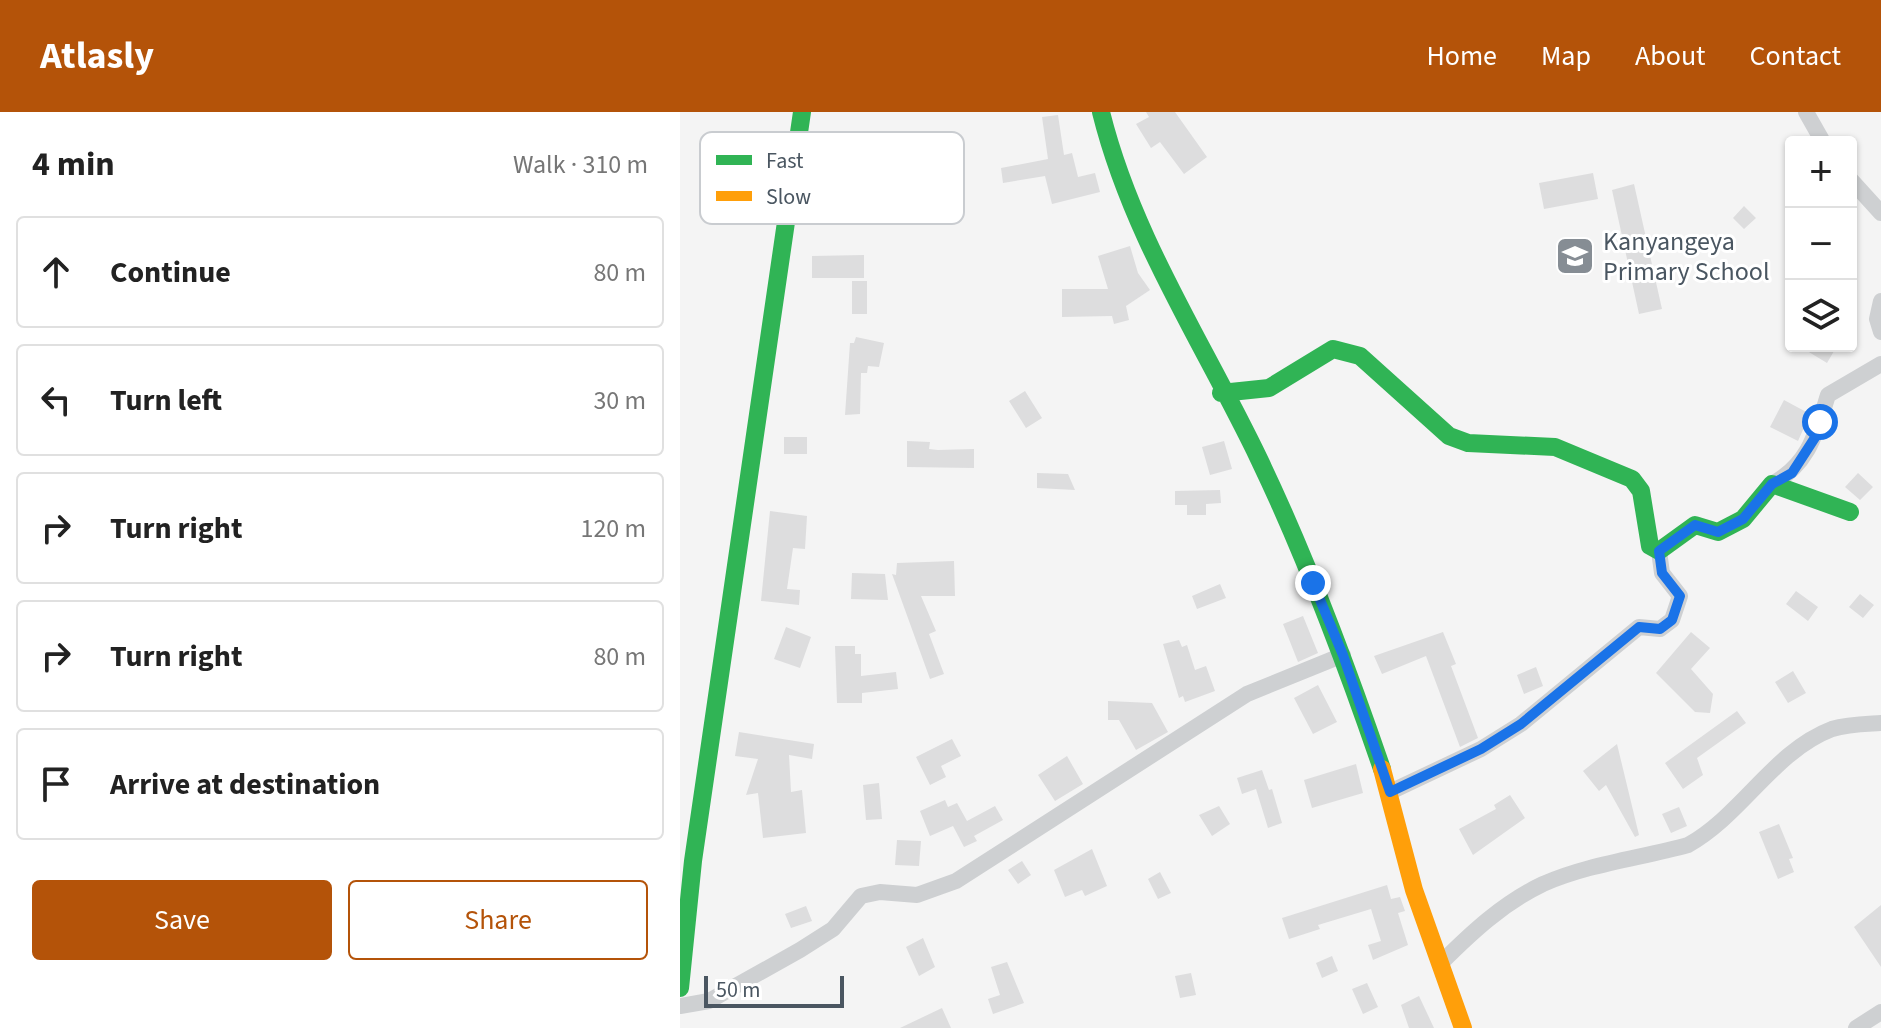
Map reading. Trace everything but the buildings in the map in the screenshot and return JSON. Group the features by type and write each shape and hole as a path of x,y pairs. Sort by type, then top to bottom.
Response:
{"street":[{"path":"799,132 802,112"},
{"path":"1101,112 1114,164 1179,309 1221,393 1259,459 1343,655 1390,792 1414,890 1463,1028"},
{"path":"1806,112 1820,136"},
{"path":"1857,187 1881,213"},
{"path":"680,988 693,861 786,224"},
{"path":"1881,301 1877,319 1881,332"},
{"path":"1221,393 1269,388 1333,349 1360,356 1449,436 1479,444 1555,447 1632,479 1641,491 1650,546 1659,551"},
{"path":"1659,551 1695,525 1718,532 1743,519 1772,484 1792,473 1802,462 1816,436 1828,395 1881,364"},
{"path":"1772,484 1850,512"},
{"path":"1390,792 1481,749 1521,724 1639,627 1660,629 1672,620 1680,596 1662,573 1659,551"},
{"path":"680,1006 709,1001 800,950 833,929 861,896 880,892 917,895 956,881 1247,694 1343,655"},
{"path":"1440,964 1471,933 1514,900 1546,883 1688,845 1709,833 1795,750 1813,737 1850,725 1881,723"},
{"path":"1856,1028 1881,1012"}],"traffic: fast":[{"path":"799,132 802,112"},
{"path":"1101,112 1114,158 1150,246 1238,416 1310,573 1382,769"},
{"path":"680,988 693,861 786,224"},
{"path":"1221,393 1269,388 1333,349 1360,356 1449,436 1468,443 1555,447 1632,479 1641,491 1650,546 1659,551 1695,525 1718,532 1743,519 1772,484 1850,512"}],"traffic: slow":[{"path":"1382,769 1414,890 1463,1028"}],"place":[{"name":"Kanyangeya Primary School","path":"1575,256"}],"route":[{"path":"1313,583 1343,655 1390,792 1481,749 1521,724 1562,694 1639,627 1660,629 1672,620 1680,596 1662,573 1659,551 1695,525 1718,532 1743,519 1772,484 1792,473 1802,462 1820,422"}]}
